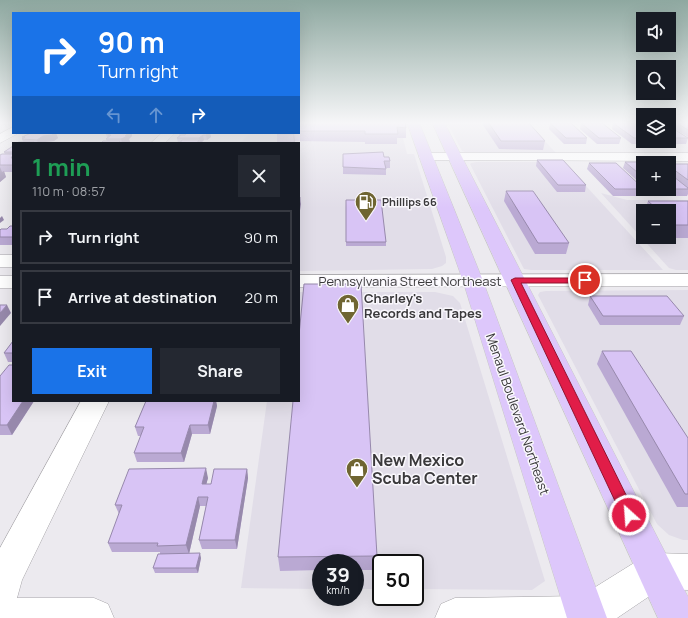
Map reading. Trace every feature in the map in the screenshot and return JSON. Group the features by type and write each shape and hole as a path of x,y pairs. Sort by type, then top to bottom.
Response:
{"main road":[{"name":"Menaul Boulevard Northeast","path":"423,151 473,280 586,617"},
{"path":"451,151 515,280 672,571 678,618"}],"street":[{"path":"426,158 688,157"},
{"path":"0,261 12,261"},
{"name":"Pennsylvania Street Northeast","path":"300,281 688,280"},
{"path":"0,282 12,282"},
{"path":"0,592 4,577 95,402"},
{"path":"455,618 586,617 672,571"},
{"path":"0,617 94,618"}],"shaded area":[{"path":"300,151 406,151 407,154 414,154 446,257 446,263 432,269 300,271"},
{"path":"462,151 554,151 556,153 465,152"},
{"path":"564,162 636,241 636,244 639,244 663,270 524,269 470,164"},
{"path":"601,193 627,200 688,200 688,270 676,270 669,268 647,244 676,244 676,204 636,204 636,232"},
{"path":"688,290 688,540 683,540 669,535 657,524 538,295 540,292 546,291"},
{"path":"300,292 435,292 453,296 460,303 545,581 532,590 424,589 424,554 372,554 372,589 364,589 364,554 312,554 312,589 241,588 267,402 300,402"}],"building":[{"path":"383,152 384,157 389,157 390,161 384,161 386,169 343,167 343,154"},
{"path":"12,154 12,165 0,165 0,155"},
{"path":"537,160 563,160 586,185 558,185"},
{"path":"625,162 636,162 636,171"},
{"path":"589,163 616,163 636,182 636,189 615,189"},
{"path":"676,164 688,164 688,180 676,171"},
{"path":"676,179 688,188 676,189"},
{"path":"506,191 533,191 569,243 538,243"},
{"path":"346,200 381,200 386,242 346,242"},
{"path":"648,201 688,201 688,225 676,225 676,204 651,204"},
{"path":"12,226 12,237 0,237 0,230 7,229"},
{"path":"304,284 361,284 377,554 372,554 372,556 364,556 364,554 312,554 312,557 278,557 293,402 300,402 300,325"},
{"path":"590,296 667,296 684,316 603,316"},
{"path":"0,305 7,305 0,313"},
{"path":"12,342 12,353 4,353"},
{"path":"602,351 631,351 688,438 688,494 685,494"},
{"path":"9,365 12,365 12,402 22,402 7,425 0,425 0,376"},
{"path":"146,402 214,402 208,425 190,425 181,453 134,453 144,427 135,427"},
{"path":"206,468 202,484 211,484 214,469 247,469 235,540 199,540 208,497 198,497 186,545 157,546 158,543 108,543 122,505 115,505 129,469"},
{"path":"200,553 196,568 153,568 158,554"}],"place":[{"name":"Phillips 66","path":"366,222"},
{"name":"Charley's Records and Tapes","path":"348,324"},
{"name":"New Mexico Scuba Center","path":"357,488"}],"route":[{"path":"585,280 515,280 629,515"}]}
